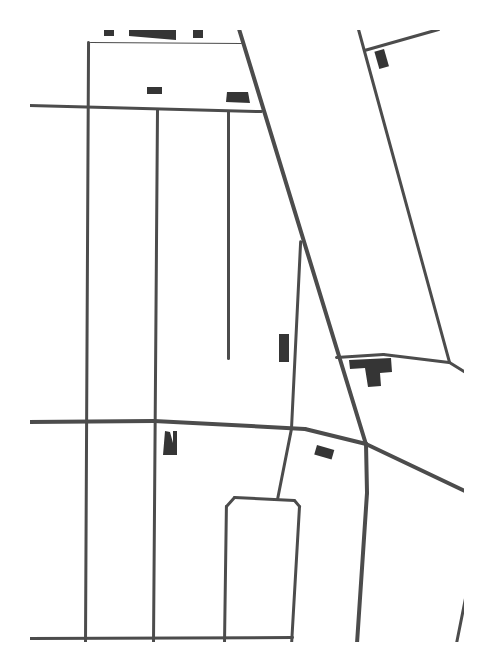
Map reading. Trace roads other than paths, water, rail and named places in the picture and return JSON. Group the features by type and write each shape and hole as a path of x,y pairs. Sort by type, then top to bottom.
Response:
{"street":[{"path":"239,29 261,111 300,241 336,357 366,444 368,493 357,643"},
{"path":"358,29 449,362"},
{"path":"364,50 438,29"},
{"path":"85,641 88,42"},
{"path":"29,105 261,111"},
{"path":"153,643 157,108"},
{"path":"228,110 228,358"},
{"path":"277,500 291,428 300,241"},
{"path":"336,357 383,354 449,362 465,372"},
{"path":"29,422 154,421 291,428 366,444 465,491"},
{"path":"224,643 226,506 234,497 294,500 299,506 291,643"},
{"path":"456,643 465,598"},
{"path":"29,638 85,641 153,638 292,637"}],"lane":[{"path":"88,42 242,43"}]}
